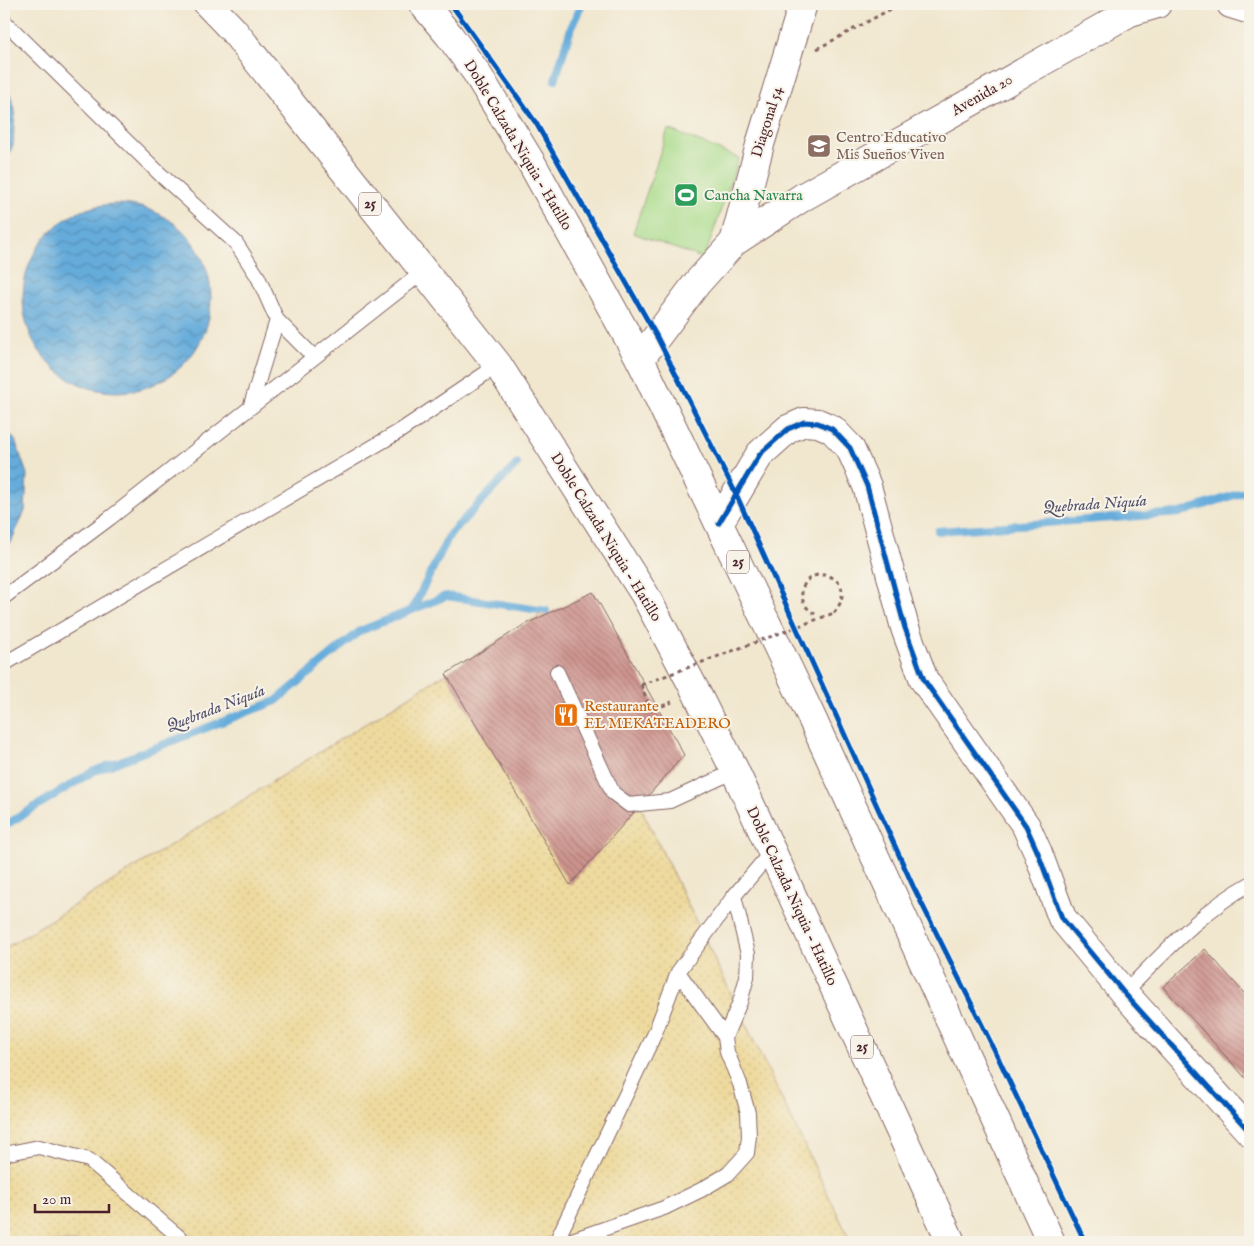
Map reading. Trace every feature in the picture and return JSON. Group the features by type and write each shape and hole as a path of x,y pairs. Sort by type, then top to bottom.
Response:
{"main road":[{"name":"Doble Calzada Niquia - Hatillo","path":"208,4 233,30 498,365 615,545 645,595 735,771 951,1242"},
{"name":"Doble Calzada Niquia - Hatillo","path":"423,4 476,72 526,154 640,359 810,714 1051,1242"},
{"name":"Diagonal 54","path":"734,242 760,141 803,4"},
{"name":"Avenida 20","path":"640,359 697,283 734,242 803,197 1130,12 1157,4"},
{"path":"1231,4 1250,10"},
{"path":"719,523 760,454 788,429 804,422 818,423 832,429 850,448 867,486 905,628 924,680 1026,826 1062,918 1124,993 1250,1132"}],"lane":[{"path":"4,21 161,175 236,243 258,277 277,320 314,357"},
{"path":"4,597 110,518 424,271"},
{"path":"250,408 277,320"},
{"path":"4,664 400,431 498,365"},
{"path":"557,672 613,794 629,805 670,800 735,771"},
{"path":"556,1242 655,1033 678,972 734,896 772,851"},
{"path":"1124,993 1193,926 1222,901 1250,884"},
{"path":"724,1038 740,1002 747,978 748,954 734,896"},
{"path":"566,1242 664,1208 701,1190 728,1174 747,1153 749,1136 748,1113 724,1038 678,972"},
{"path":"4,1154 39,1147 89,1160 185,1242"}],"path":[{"path":"784,67 900,4"},
{"path":"651,712 641,685 834,613 841,604 843,593 839,582 831,576 820,574 810,578 803,587 802,598 806,608 815,614"},
{"path":"794,622 798,631"}],"sand":[{"path":"546,611 851,1242 4,1242 4,949"}],"green space":[{"name":"Cancha Navarra","path":"668,129 739,158 704,259 633,233"}],"water":[{"path":"4,77 15,109 13,145 4,165"},
{"path":"108,204 126,204 153,211 184,231 204,262 211,289 211,307 204,334 184,365 153,385 126,392 108,392 90,388 73,381 57,371 44,358 34,342 27,325 23,307 23,289 27,271 34,254 44,238 57,225 73,215 90,208"},
{"path":"4,427 15,440 27,474 25,511 10,544 4,550"}],"building":[{"name":"Restaurante EL MEKATEADERO","path":"593,592 684,755 570,885 446,674 522,626"},
{"path":"1205,949 1250,1000 1250,1083 1163,987"}],"waterway":[{"path":"555,80 571,28 582,4"},
{"path":"412,610 450,534 517,464"},
{"name":"Quebrada Niquía","path":"938,531 1180,513 1250,490"},
{"name":"Quebrada Niquía","path":"4,826 92,772 276,701 360,631 446,596 546,611"}],"cycle path":[{"path":"451,4 536,123 657,337 736,494 913,886 995,1051 1085,1242"},
{"path":"719,523 760,454 788,429 804,422 818,423 832,429 850,448 867,486 905,628 924,680 1026,826 1062,918 1124,993 1250,1132"}],"place":[{"name":"Centro Educativo Mis Sueños Viven","path":"819,146"},
{"name":"Cancha Navarra","path":"686,195"},
{"name":"Restaurante EL MEKATEADERO","path":"566,715"}]}
